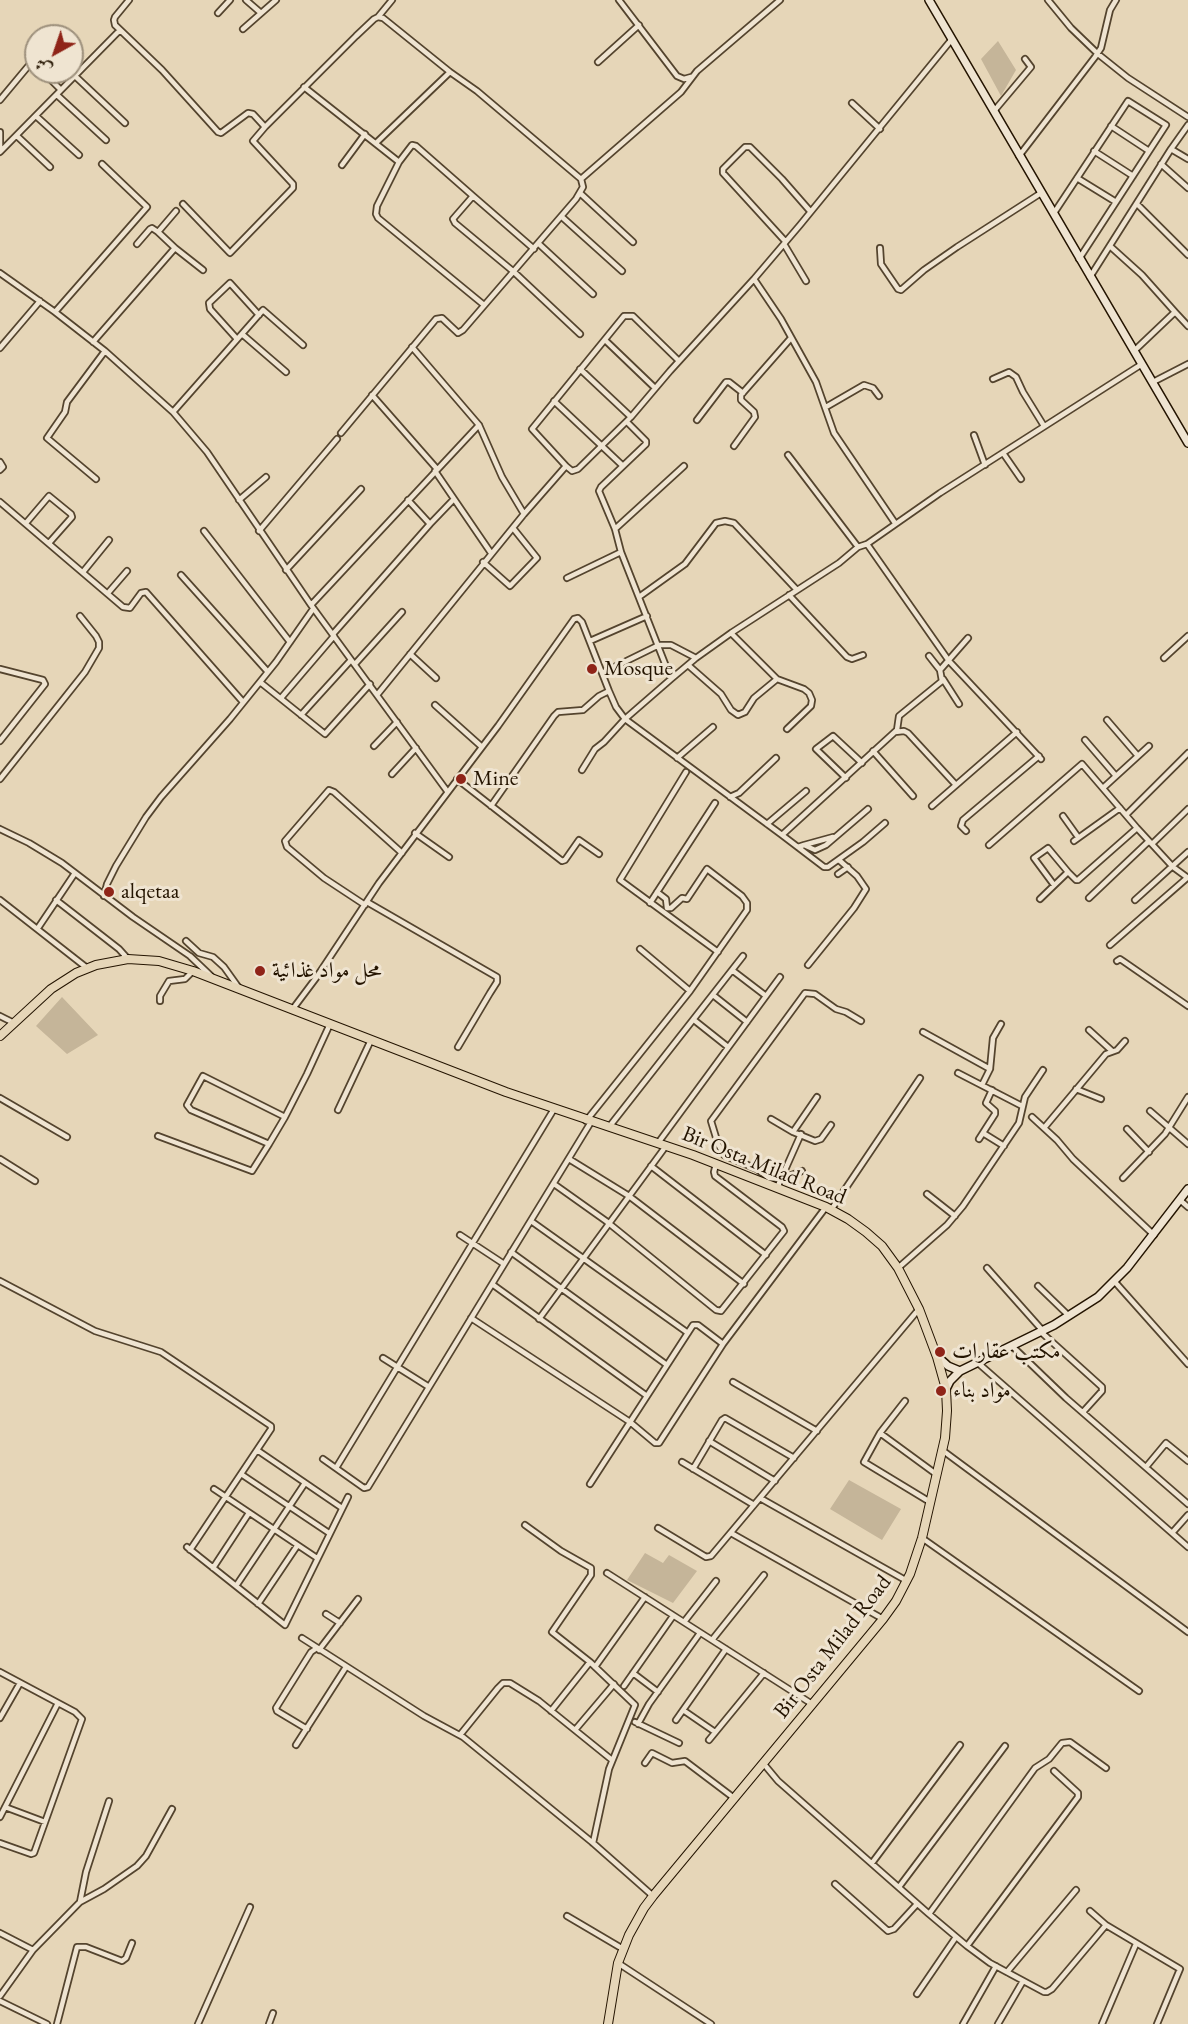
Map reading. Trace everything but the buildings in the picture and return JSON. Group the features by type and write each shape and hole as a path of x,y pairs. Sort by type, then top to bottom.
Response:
{"main road":[{"name":"Bir Osta Milad Road","path":"0,1036 51,989 87,968 128,959 159,962 193,971 554,1109 716,1164 828,1209 848,1219 866,1232 882,1246 898,1268 919,1309 946,1389 947,1425 942,1450 922,1538 907,1582 883,1618 652,1896 636,1922 618,1962 608,2024"}],"street":[{"path":"129,0 114,20 116,26 168,77 218,132 221,133 248,113 253,114 265,127"},
{"path":"218,13 230,0"},
{"path":"246,0 261,13"},
{"path":"243,29 276,0"},
{"path":"183,204 227,252 231,252 294,186 253,141 304,87 378,17 392,0"},
{"path":"619,0 677,76 686,79 694,75"},
{"path":"581,179 681,92 694,75 780,0"},
{"path":"1048,0 1071,28 1098,54 1128,78 1188,117"},
{"path":"1019,156 1090,67 1104,40 1110,10 1116,0"},
{"path":"932,2 1079,259 1185,433 1188,443"},
{"path":"342,433 436,319 442,318 458,333 539,244 583,187 581,179 524,129 415,42 383,18 378,17"},
{"path":"598,62 639,25"},
{"path":"84,67 120,30"},
{"path":"679,361 631,315 624,316 532,431 566,466 575,471 603,446 627,422 785,243 952,39"},
{"path":"994,111 1030,67 1026,59"},
{"path":"0,100 24,71"},
{"path":"376,143 450,72"},
{"path":"56,84 62,90"},
{"path":"0,152 68,84"},
{"path":"84,84 125,123"},
{"path":"304,87 399,162"},
{"path":"57,95 106,140"},
{"path":"1053,214 1128,100 1166,124 1079,259"},
{"path":"852,103 880,129"},
{"path":"36,116 79,155"},
{"path":"1090,277 1188,125"},
{"path":"1111,126 1149,151"},
{"path":"0,132 0,147"},
{"path":"342,165 365,134"},
{"path":"17,136 50,167"},
{"path":"484,305 376,214 377,206 399,162 411,147 414,145 534,249"},
{"path":"807,281 785,243 722,170 745,147 750,147 782,178 810,211"},
{"path":"1171,149 1188,159"},
{"path":"1094,152 1133,176"},
{"path":"55,312 147,207 102,164"},
{"path":"1161,164 1188,188"},
{"path":"1077,178 1116,202"},
{"path":"580,193 633,242"},
{"path":"880,248 881,264 901,290 924,270 957,247 1041,193"},
{"path":"472,196 454,216 453,221 514,272 580,334"},
{"path":"1137,204 1188,255"},
{"path":"158,232 176,211"},
{"path":"562,217 622,271"},
{"path":"137,244 151,228 203,270"},
{"path":"539,244 593,294"},
{"path":"1111,246 1142,275 1188,326"},
{"path":"93,342 175,248"},
{"path":"0,282 2,275 55,312 105,351 173,412 207,452 312,607 447,791"},
{"path":"754,279 774,308 816,382 834,433 895,523"},
{"path":"237,339 210,309 209,303 230,283 259,315"},
{"path":"0,348 40,301"},
{"path":"173,412 263,310 303,345"},
{"path":"1134,351 1175,312"},
{"path":"242,334 286,372"},
{"path":"734,446 755,417 754,412 741,400 743,393 791,338"},
{"path":"604,340 655,388"},
{"path":"412,346 479,425 502,477 524,514"},
{"path":"96,479 47,438 67,408 68,402 105,351"},
{"path":"582,770 591,753 625,719 696,657 839,563 858,547 867,544 895,523 1142,364"},
{"path":"1153,382 1188,364"},
{"path":"580,369 631,417"},
{"path":"993,380 1009,372 1016,377 1044,426"},
{"path":"697,420 726,382 743,393"},
{"path":"826,407 864,385 873,388 879,396"},
{"path":"372,395 436,470 491,553"},
{"path":"554,401 623,466"},
{"path":"627,422 647,442 599,489 671,679"},
{"path":"104,896 116,866 146,817 268,672 312,607 479,425"},
{"path":"974,435 985,465"},
{"path":"260,531 337,438"},
{"path":"1003,453 1021,479"},
{"path":"788,455 858,547"},
{"path":"0,462 3,465 0,470"},
{"path":"377,695 483,562 566,466"},
{"path":"615,529 684,466"},
{"path":"239,500 266,477"},
{"path":"286,570 361,489"},
{"path":"26,523 49,496 72,514 72,517 49,543"},
{"path":"281,698 333,635 454,499"},
{"path":"408,500 430,524"},
{"path":"0,502 123,607 128,609 141,593 146,592 243,702"},
{"path":"639,597 686,564 716,523 725,520 734,523 797,590"},
{"path":"483,562 510,586 537,558 513,528"},
{"path":"204,531 290,642"},
{"path":"83,572 109,540"},
{"path":"867,544 949,661 1040,758 963,820 961,826 966,831"},
{"path":"567,578 621,552"},
{"path":"108,593 127,571"},
{"path":"181,575 268,672"},
{"path":"789,595 847,657 852,659 862,655"},
{"path":"301,716 402,612"},
{"path":"0,779 85,672 99,648 96,636 80,616"},
{"path":"590,641 647,616"},
{"path":"292,1010 415,833 482,747 573,619 578,618 582,622 616,707 625,719 824,867 839,860 885,823"},
{"path":"731,633 777,680 804,688 812,700 811,706 787,729"},
{"path":"1164,658 1188,636"},
{"path":"940,670 968,638"},
{"path":"602,674 659,645 671,645 696,657"},
{"path":"410,654 436,678"},
{"path":"929,656 940,670 959,704"},
{"path":"688,664 722,694 731,710 738,715 745,712 757,695 777,680"},
{"path":"0,669 43,680 45,684 0,741"},
{"path":"782,835 895,732 900,715 939,685 943,679"},
{"path":"260,682 326,734 370,684"},
{"path":"491,806 558,712 583,710 599,696 609,691"},
{"path":"435,705 482,747"},
{"path":"1107,720 1138,756"},
{"path":"374,746 397,722"},
{"path":"677,758 713,727"},
{"path":"895,732 908,733 956,785"},
{"path":"932,806 1017,732"},
{"path":"846,778 816,749 833,736 862,763"},
{"path":"1085,740 1116,776"},
{"path":"1103,788 1149,746"},
{"path":"392,774 416,748"},
{"path":"873,751 913,796"},
{"path":"1126,815 1188,753"},
{"path":"730,797 739,794 776,758"},
{"path":"989,845 1082,764 1173,867 1188,878 1110,945"},
{"path":"686,772 620,877 621,882 718,952"},
{"path":"457,779 562,861 580,840 599,854"},
{"path":"402,853 329,790 285,841 287,847 324,878 496,977 496,982 458,1047"},
{"path":"767,824 806,791"},
{"path":"650,903 715,804"},
{"path":"1063,816 1076,839 1120,808"},
{"path":"798,847 804,845 813,850 818,849 836,837 868,809"},
{"path":"1089,898 1188,809"},
{"path":"1054,885 1034,858 1048,848 1068,872 1078,880 1137,828"},
{"path":"0,829 47,853 190,956 215,980"},
{"path":"415,833 449,857"},
{"path":"1135,900 1188,852"},
{"path":"808,966 865,892 864,884 839,860"},
{"path":"838,874 848,867"},
{"path":"323,1459 363,1488 369,1487 554,1184 589,1121 690,990 747,910 747,903 742,896 707,869 687,899 682,898 671,908 667,908 666,898 657,892"},
{"path":"1040,898 1068,872"},
{"path":"38,928 75,873"},
{"path":"0,900 87,968"},
{"path":"56,900 128,959"},
{"path":"186,940 199,953 213,957 224,967 241,990"},
{"path":"640,949 690,990"},
{"path":"609,1127 743,956"},
{"path":"1117,962 1120,959 1188,1006"},
{"path":"732,970 766,996"},
{"path":"160,1000 168,982 185,979 193,971"},
{"path":"658,1143 780,977"},
{"path":"802,1172 781,1179 769,1178 757,1169 724,1155 711,1120 805,993 815,994 836,1009 861,1021"},
{"path":"713,994 747,1022"},
{"path":"0,1016 14,1023"},
{"path":"694,1020 728,1047"},
{"path":"158,1136 252,1170 285,1117 330,1024"},
{"path":"982,1085 990,1069 993,1041 1001,1024"},
{"path":"1089,1030 1112,1051"},
{"path":"923,1032 990,1069"},
{"path":"338,1110 371,1040"},
{"path":"1044,1128 1106,1054 1117,1050 1125,1041"},
{"path":"898,1268 955,1216 1021,1119 1025,1097 1043,1070"},
{"path":"958,1073 1022,1106"},
{"path":"269,1144 189,1108 188,1105 201,1077 285,1117"},
{"path":"471,1318 630,1422 655,1443 660,1443 723,1344 828,1209 920,1078"},
{"path":"1076,1089 1101,1099"},
{"path":"979,1138 995,1114 986,1103 992,1090"},
{"path":"793,1132 817,1097"},
{"path":"1123,1178 1169,1128 1188,1097"},
{"path":"0,1098 67,1137"},
{"path":"336,1468 554,1109"},
{"path":"1150,1111 1188,1144"},
{"path":"1032,1117 1060,1143 1072,1159 1154,1235"},
{"path":"771,1119 813,1141 819,1140 831,1125"},
{"path":"1128,1129 1149,1152"},
{"path":"983,1133 1004,1146"},
{"path":"777,1188 801,1134"},
{"path":"540,1319 666,1146"},
{"path":"0,1159 35,1181"},
{"path":"569,1159 629,1196 744,1284"},
{"path":"554,1184 609,1224 719,1311 723,1310 744,1284 784,1233 784,1229 715,1176 716,1164"},
{"path":"651,1166 766,1255"},
{"path":"946,1389 960,1371 1069,1316 1115,1282 1188,1189"},
{"path":"927,1194 955,1216"},
{"path":"1180,1200 1188,1207"},
{"path":"531,1221 688,1333"},
{"path":"460,1236 504,1264"},
{"path":"512,1252 667,1365"},
{"path":"987,1268 1042,1331 1102,1387 1102,1391 1083,1412"},
{"path":"0,1281 96,1331 152,1348 270,1425 271,1429 188,1548 283,1624 286,1624 316,1558 348,1497"},
{"path":"1115,1282 1188,1364"},
{"path":"492,1284 647,1396"},
{"path":"1038,1286 1069,1316"},
{"path":"658,1528 708,1557 731,1533 919,1309"},
{"path":"590,1484 693,1325 697,1324 723,1344"},
{"path":"1012,1346 1188,1504"},
{"path":"937,1357 948,1366 960,1371"},
{"path":"383,1358 429,1387"},
{"path":"978,1362 1188,1547"},
{"path":"733,1382 817,1431"},
{"path":"905,1401 880,1433 865,1459 866,1464 930,1502"},
{"path":"693,1469 725,1418 794,1458"},
{"path":"880,1433 936,1474"},
{"path":"709,1441 775,1481"},
{"path":"1146,1467 1166,1443 1188,1461"},
{"path":"257,1450 342,1508"},
{"path":"942,1450 1188,1632"},
{"path":"682,1462 754,1505"},
{"path":"241,1474 329,1533"},
{"path":"236,1586 305,1483"},
{"path":"214,1490 316,1558"},
{"path":"760,1498 907,1582"},
{"path":"213,1568 249,1513"},
{"path":"1172,1533 1188,1515"},
{"path":"525,1525 561,1551 591,1568 591,1575 552,1631 590,1662 634,1702 635,1706 612,1760 593,1843"},
{"path":"731,1533 883,1618"},
{"path":"922,1538 1139,1691"},
{"path":"258,1604 297,1545"},
{"path":"607,1573 812,1704"},
{"path":"712,1640 764,1575"},
{"path":"684,1622 716,1581"},
{"path":"595,1667 645,1597"},
{"path":"307,1729 277,1711 276,1708 311,1652 318,1649 358,1599"},
{"path":"326,1614 339,1623"},
{"path":"624,1686 674,1616"},
{"path":"679,1743 637,1723 700,1633"},
{"path":"302,1638 424,1716 460,1735 593,1843 652,1896"},
{"path":"676,1720 726,1649"},
{"path":"551,1711 590,1662"},
{"path":"296,1745 346,1667"},
{"path":"0,1672 75,1712 82,1719 33,1854 0,1843"},
{"path":"633,1673 658,1692"},
{"path":"709,1740 764,1673"},
{"path":"0,1718 20,1683"},
{"path":"460,1735 503,1683 513,1684 612,1760"},
{"path":"575,1730 614,1684"},
{"path":"0,1817 58,1703"},
{"path":"683,1710 715,1732"},
{"path":"929,1914 1035,1768 1047,1761 1062,1743 1070,1742 1106,1768"},
{"path":"872,1863 960,1744"},
{"path":"899,1887 1005,1746"},
{"path":"645,1763 649,1754 652,1753 672,1763 684,1761 734,1798"},
{"path":"763,1763 778,1781 967,1946 996,1966 1044,1992 1050,1991 1106,1925"},
{"path":"967,1946 1079,1796 1054,1771"},
{"path":"80,1902 86,1872 109,1801"},
{"path":"5,1807 45,1822"},
{"path":"0,1996 33,1950 80,1902 104,1889 137,1866 146,1856 172,1809"},
{"path":"836,1884 888,1931 894,1929 917,1904"},
{"path":"1007,1972 1076,1890"},
{"path":"198,2024 250,1907"},
{"path":"1090,1911 1106,1925 1136,1944 1188,1973"},
{"path":"567,1916 623,1949"},
{"path":"0,1933 33,1950"},
{"path":"917,1994 956,1937"},
{"path":"57,2024 77,1947 86,1947 122,1961 126,1958 132,1943"},
{"path":"1102,2024 1136,1944"},
{"path":"618,1962 711,2024"},
{"path":"963,2024 996,1966"},
{"path":"1157,2024 1180,1969"},
{"path":"998,2024 1023,1981"},
{"path":"0,2001 46,2024"},
{"path":"269,2024 273,2013"}],"shaded area":[{"path":"998,41 1016,70 1001,96 981,59"},
{"path":"62,997 98,1035 67,1054 36,1026"},
{"path":"849,1480 901,1509 882,1540 830,1509"},
{"path":"645,1553 663,1563 669,1555 697,1571 673,1603 627,1580"}],"place":[{"name":"Mosque","path":"592,669"},
{"name":"Mine","path":"461,779"},
{"name":"alqetaa","path":"109,892"},
{"name":"محل مواد غذائية","path":"260,971"},
{"name":"مكتب عقارات","path":"940,1352"},
{"name":"مواد بناء","path":"941,1391"}]}
